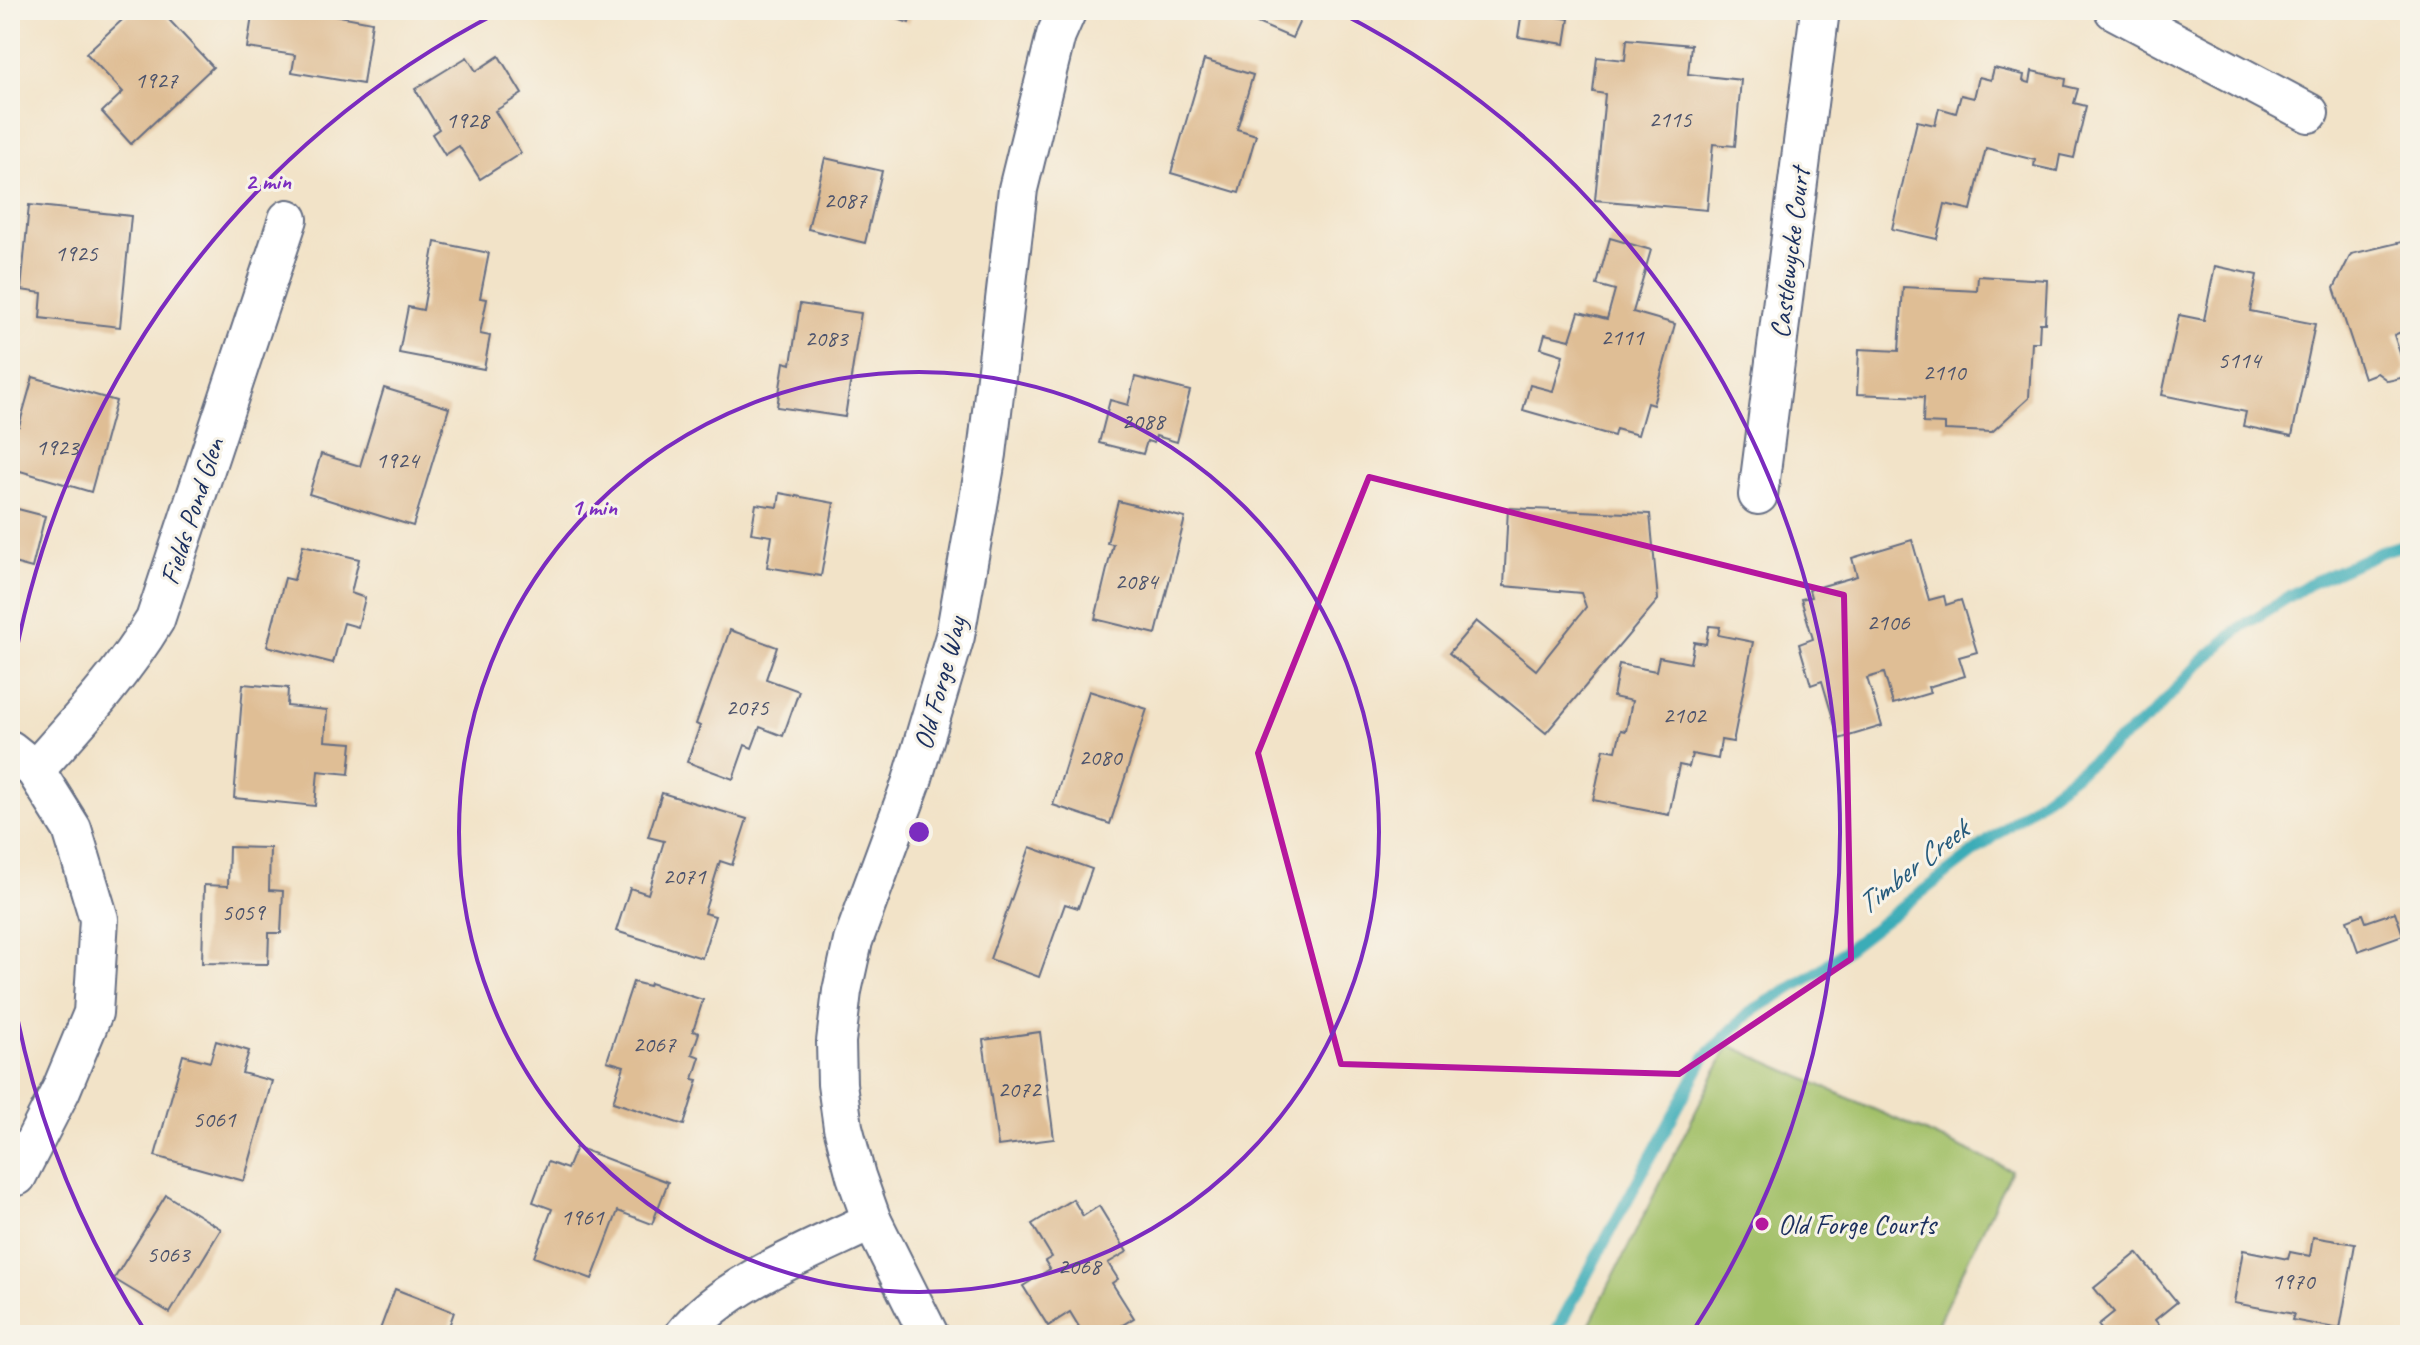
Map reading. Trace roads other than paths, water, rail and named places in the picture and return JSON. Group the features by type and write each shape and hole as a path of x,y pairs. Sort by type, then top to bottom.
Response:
{"street":[{"name":"Old Forge Way","path":"929,1335 872,1221 843,1127 837,1084 836,1042 842,991 853,941 912,781 955,636 987,454 1018,189 1056,35 1067,10"},
{"name":"Castlewycke Court","path":"1758,495 1820,10"},
{"path":"2114,10 2309,113"},
{"name":"Fields Pond Glen","path":"22,760 110,685 136,653 155,620 288,219"},
{"path":"17,1176 61,1090 93,1013 99,919 72,829 22,760"},
{"path":"684,1335 709,1308 767,1272 872,1221"}],"waterway":[{"name":"Timber Creek","path":"1554,1335 1705,1057 1750,1012 1815,974 2151,716 2200,663 2241,627 2309,584 2383,551 2410,543"}],"place":[{"name":"Old Forge Courts","path":"1762,1224"}]}
